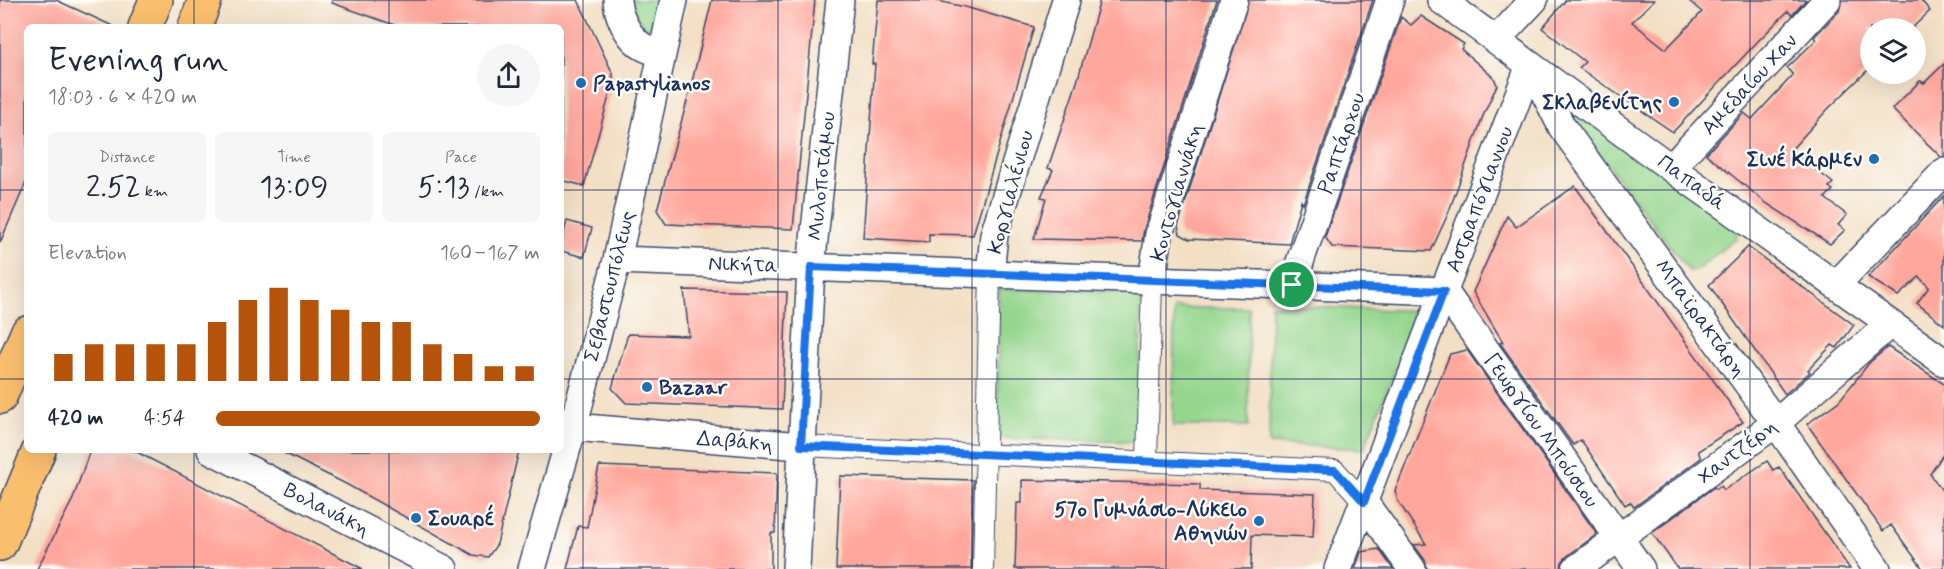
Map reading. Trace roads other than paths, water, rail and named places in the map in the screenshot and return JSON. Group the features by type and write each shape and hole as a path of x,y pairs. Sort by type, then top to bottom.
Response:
{"main road":[{"path":"147,24 156,0"},
{"path":"196,24 205,0"},
{"path":"1,393 24,340"},
{"path":"0,544 38,453"}],"street":[{"path":"617,0 617,7 625,27 640,44 662,55"},
{"name":"Σεβαστουπόλεως","path":"567,424 617,260 674,0"},
{"name":"Μυλοποτάμου","path":"796,569 811,267 840,0"},
{"name":"Κοργιαλένιου","path":"982,569 990,274 994,235 1066,0"},
{"name":"Κοντογιαννάκη","path":"1147,461 1152,280 1159,234 1234,0"},
{"name":"Ραπτάρχου","path":"1292,285 1390,0"},
{"name":"Παπαδά","path":"1441,0 1671,168 1944,362"},
{"path":"1497,39 1534,0"},
{"name":"Αμεδαίου Χαν","path":"1671,168 1827,0"},
{"name":"Αστραπόγιαννου","path":"1338,569 1530,65"},
{"name":"Μπαϊρακτάρη","path":"1530,65 1562,127 1776,423 1877,569"},
{"path":"1836,285 1944,172"},
{"name":"Νικήτα","path":"617,260 1444,291"},
{"name":"Γεωργίου Μπούσιου","path":"1444,291 1641,569"},
{"name":"Χαντζέρη","path":"1576,569 1776,423 1890,324"},
{"name":"Δαβάκη","path":"567,424 801,446 1335,470 1364,502"},
{"name":"Βολανάκη","path":"217,453 444,569"},
{"name":"Σεβαστουπόλεως","path":"532,569 560,453"},
{"path":"1364,502 1412,569"}],"place":[{"name":"Papastylianos","path":"581,83"},
{"name":"Σκλαβενίτης","path":"1674,102"},
{"name":"Σινέ Κάρμεν","path":"1874,159"},
{"name":"Bazaar","path":"647,387"},
{"name":"Σουαρέ","path":"416,518"},
{"name":"57ο Γυμνάσιο-Λύκειο Αθηνών","path":"1259,521"}]}
